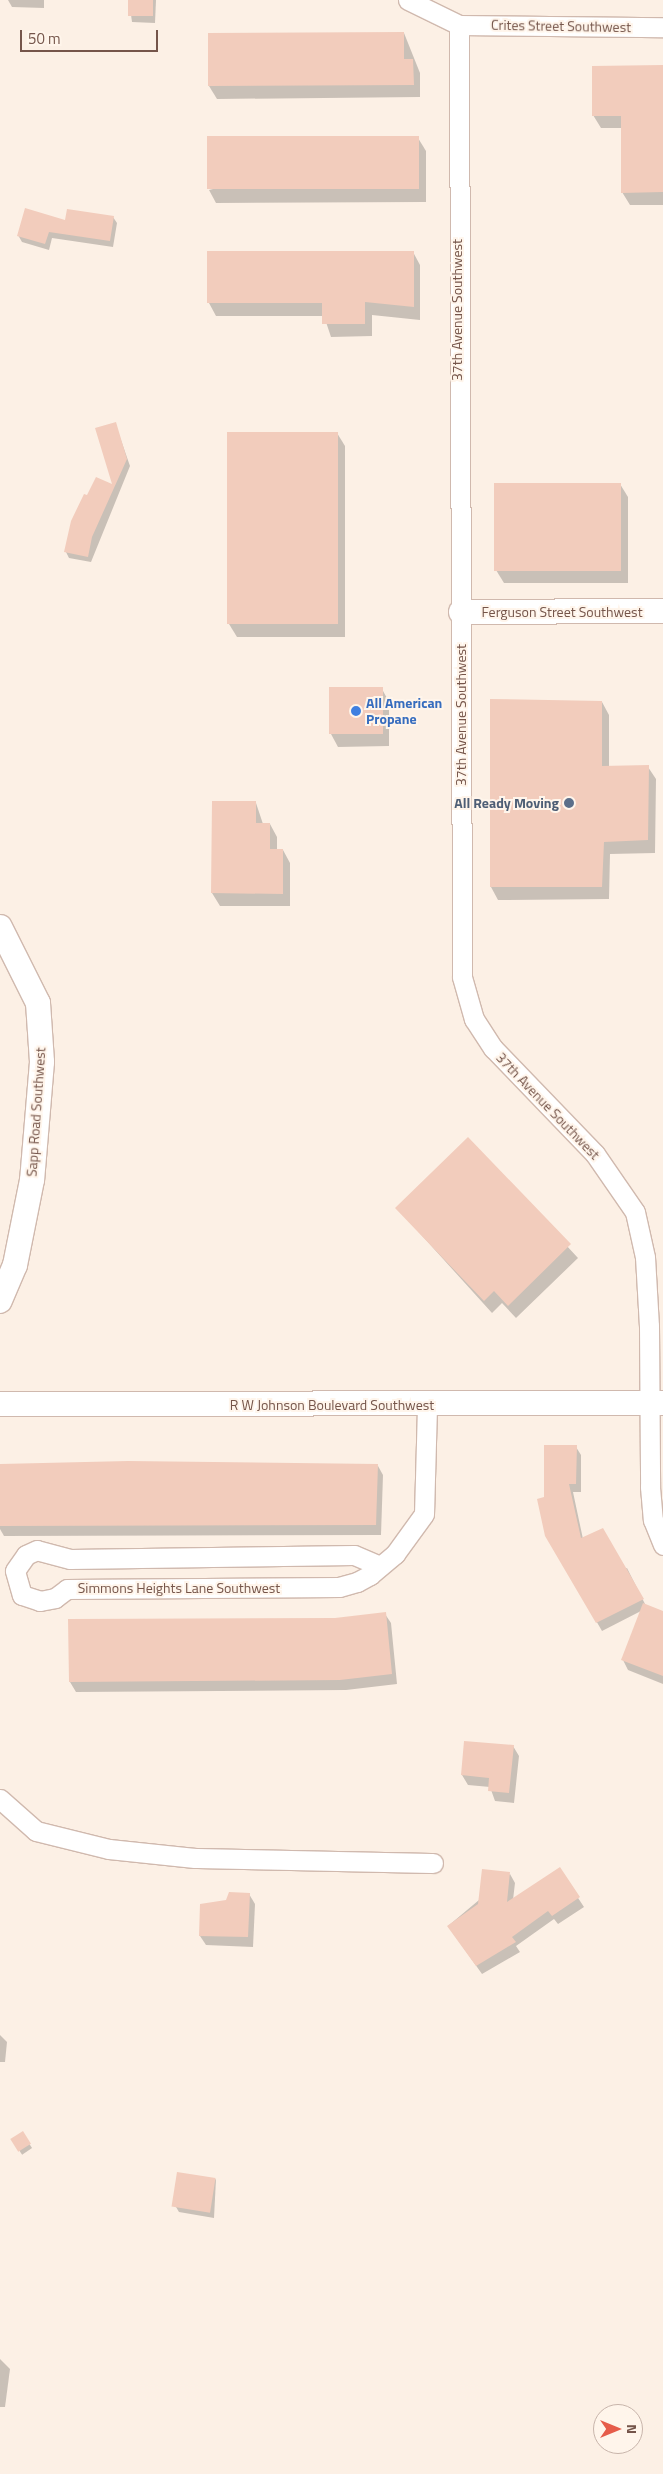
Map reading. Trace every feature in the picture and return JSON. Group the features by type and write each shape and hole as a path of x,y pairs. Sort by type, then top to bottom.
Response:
{"street":[{"path":"408,0 459,25"},
{"name":"Crites Street Southwest","path":"459,25 663,27"},
{"name":"37th Avenue Southwest","path":"459,25 457,426 462,612 460,954 466,992 474,1019 493,1048 595,1154 635,1212 645,1258 657,1403 650,1487 653,1520 663,1545"},
{"name":"Ferguson Street Southwest","path":"462,612 663,611"},
{"name":"Sapp Road Southwest","path":"0,927 38,1003 42,1062 32,1180 16,1265 0,1301"},
{"name":"R W Johnson Boulevard Southwest","path":"0,1404 427,1406 657,1403"},
{"name":"Simmons Heights Lane Southwest","path":"380,1566 354,1555 70,1559 38,1550 26,1555 15,1571 22,1595 40,1601 55,1598 66,1589 339,1587 357,1582 380,1566 406,1542 424,1514 427,1406"},
{"path":"0,1798 36,1831 109,1849 195,1858 433,1863"}],"building":[{"path":"128,0 153,0 153,16 128,16"},
{"path":"404,32 404,59 413,59 414,85 208,86 208,33"},
{"path":"663,65 663,192 621,193 621,116 592,116 592,66"},
{"path":"207,136 419,136 419,189 207,189"},
{"path":"25,208 65,220 67,209 114,216 110,241 49,232 45,244 17,236"},
{"path":"207,251 414,251 414,307 365,302 365,324 322,324 322,303 207,303"},
{"path":"116,422 127,459 92,537 88,557 64,552 71,521 84,494 87,495 96,477 112,484 95,428"},
{"path":"227,432 338,432 338,624 227,624"},
{"path":"494,483 621,483 621,571 494,571"},
{"name":"All American Propane","path":"329,687 383,687 383,734 329,734"},
{"name":"All Ready Moving","path":"490,699 602,701 602,766 649,765 648,840 604,842 602,887 490,887"},
{"path":"212,801 256,801 256,823 270,823 270,849 283,849 283,894 211,893"},
{"path":"468,1137 571,1244 508,1306 494,1291 484,1301 395,1208"},
{"path":"544,1445 577,1445 576,1484 569,1484 581,1538 603,1528 644,1599 596,1623 545,1536 537,1499 544,1497"},
{"path":"128,1461 378,1464 376,1525 0,1526 0,1464"},
{"path":"643,1603 663,1611 663,1676 621,1660"},
{"path":"386,1612 392,1674 340,1680 69,1682 68,1619 335,1618"},
{"path":"464,1741 514,1745 509,1793 488,1791 489,1778 461,1775"},
{"path":"560,1867 580,1897 552,1916 548,1911 512,1937 516,1942 476,1966 447,1926 478,1904 482,1869 510,1872 507,1902"},
{"path":"229,1892 250,1893 248,1937 199,1936 200,1904 226,1900"},
{"path":"23,2131 31,2144 18,2152 10,2139"},
{"path":"177,2172 216,2178 210,2213 172,2207"}],"place":[{"name":"All American Propane","path":"356,711"},
{"name":"All Ready Moving","path":"569,803"}]}
